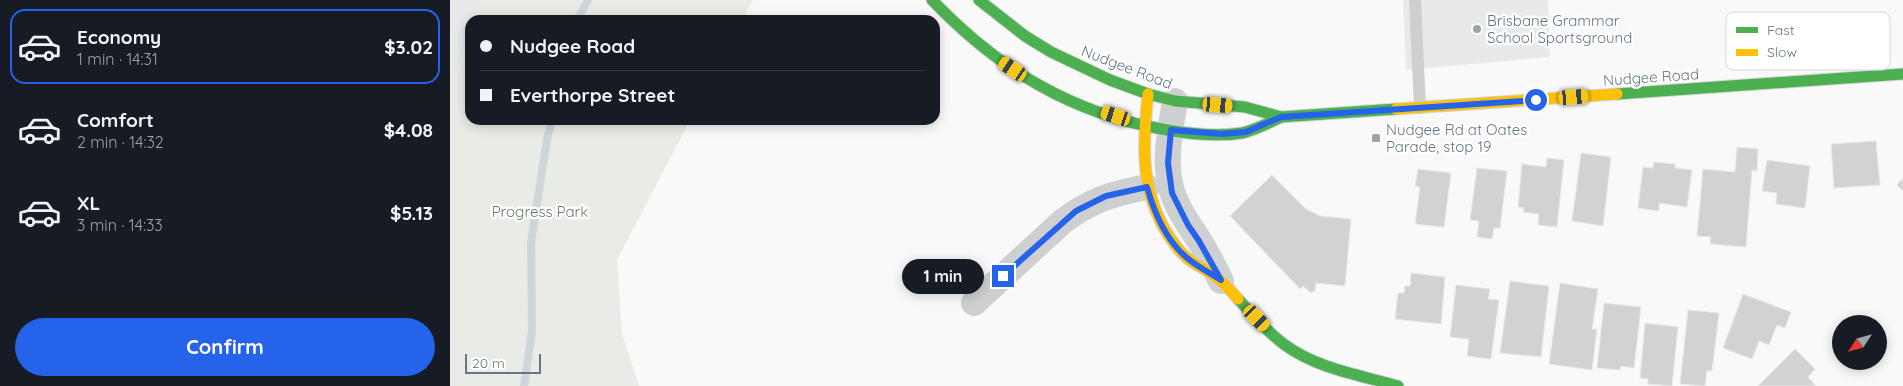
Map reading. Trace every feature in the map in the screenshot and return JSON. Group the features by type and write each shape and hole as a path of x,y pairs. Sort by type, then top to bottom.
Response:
{"main road":[{"name":"Nudgee Road","path":"932,0 953,22 987,52 1026,78 1085,106 1145,125 1171,130 1222,134 1246,132 1281,117 1903,74"},
{"name":"Nudgee Road","path":"979,0 1026,36 1051,52 1110,80 1148,94 1175,101 1245,106 1281,117"},
{"path":"1148,94 1142,152 1147,187 1153,209 1172,241 1186,256 1221,280 1283,344 1324,365 1398,386"}],"street":[{"path":"1175,101 1168,163 1172,193 1188,225 1221,280"},
{"path":"974,303 1076,211 1106,196 1147,187"}],"lane":[{"path":"1415,0 1420,108"}],"shaded area":[{"path":"450,0 481,0 476,15 465,15 465,50 450,96"},
{"name":"Brisbane Grammar School Sportsground","path":"1403,0 1548,0 1550,57 1406,70"}],"green space":[{"path":"481,0 753,0 745,15 476,15"},
{"name":"Progress Park","path":"465,50 465,125 687,125 617,260 622,334 639,386 450,386 450,96"}],"building":[{"path":"1876,141 1880,185 1834,188 1831,144"},
{"path":"1737,147 1758,149 1757,171 1752,170 1746,247 1710,244 1711,237 1697,236 1703,169 1735,172"},
{"path":"1581,153 1611,157 1603,226 1572,221"},
{"path":"1547,158 1564,160 1557,227 1538,225 1539,214 1523,212 1524,208 1518,207 1522,164 1546,167"},
{"path":"1767,160 1810,166 1805,208 1776,204 1777,193 1762,191"},
{"path":"1654,162 1675,164 1675,168 1692,170 1687,207 1659,203 1659,211 1638,208 1643,167 1653,168"},
{"path":"1477,168 1507,171 1500,228 1494,228 1492,239 1477,237 1479,221 1470,220"},
{"path":"1418,169 1451,173 1444,227 1415,224 1420,187 1415,186"},
{"path":"1272,175 1306,209 1320,216 1351,219 1345,286 1316,283 1315,291 1311,293 1303,286 1300,289 1230,216"},
{"path":"1903,178 1903,191 1897,185"},
{"path":"1411,273 1445,277 1441,324 1395,319 1398,293 1404,293 1405,286 1410,286"},
{"path":"1510,281 1549,286 1541,357 1500,353"},
{"path":"1560,283 1598,289 1592,329 1597,329 1592,370 1549,364"},
{"path":"1456,285 1490,289 1488,299 1499,300 1491,359 1467,356 1469,339 1450,337"},
{"path":"1743,294 1791,312 1785,328 1777,325 1769,345 1759,341 1752,359 1723,348"},
{"path":"1604,303 1641,307 1634,368 1621,366 1620,370 1597,368"},
{"path":"1688,310 1719,313 1712,371 1707,371 1705,386 1680,384"},
{"path":"1645,323 1678,327 1672,386 1648,384 1648,379 1640,378"},
{"path":"1795,349 1815,369 1808,377 1816,386 1758,386"}],"waterway":[{"path":"580,15 588,0"},
{"path":"524,386 532,331 531,243 551,125"}],"traffic: fast":[{"path":"932,0 957,25 1010,67 1068,100 1099,113 1132,123 1167,130 1214,135 1247,132 1281,117"},
{"path":"979,0 1025,36 1051,52 1110,80 1148,94 1175,101 1245,107 1281,117 1396,109"},
{"path":"1617,94 1903,74"},
{"path":"1238,299 1272,335 1298,353 1325,366 1398,386"}],"traffic: slow":[{"path":"1148,94 1145,162 1147,179 1156,212 1164,228 1182,253 1220,280 1238,299"},
{"path":"1396,109 1617,94"}],"place":[{"name":"Brisbane Grammar School Sportsground","path":"1477,29"},
{"name":"Nudgee Rd at Oates Parade, stop 19","path":"1376,138"}],"route":[{"path":"1003,276 1076,211 1106,196 1147,187 1153,209 1172,241 1186,256 1221,280 1188,225 1172,193 1168,163 1171,130 1222,134 1246,132 1281,117 1536,100"}]}
